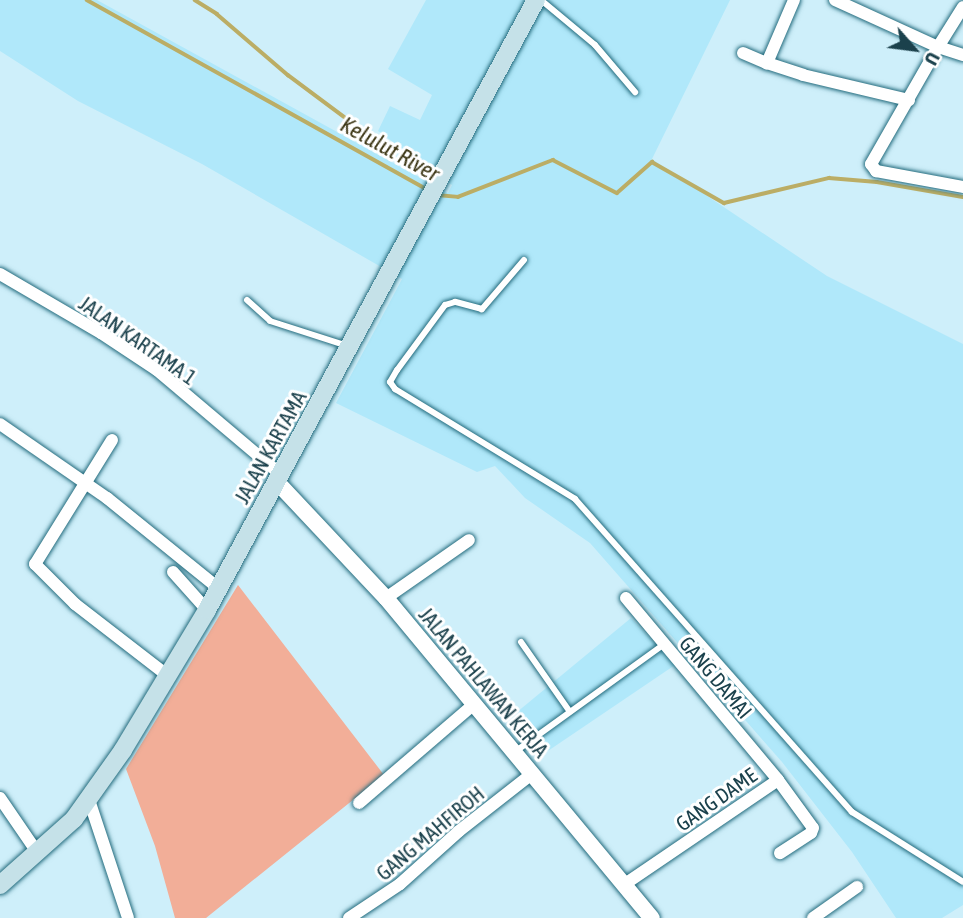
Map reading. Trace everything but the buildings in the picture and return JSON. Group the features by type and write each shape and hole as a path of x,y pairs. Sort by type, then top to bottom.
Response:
{"main road":[{"name":"JALAN KARTAMA","path":"0,885 89,800 207,610 538,0"}],"street":[{"path":"767,63 794,0"},
{"path":"835,0 938,47 963,55"},
{"path":"963,8 873,158 872,168 876,171 963,187"},
{"path":"743,53 803,75 909,100"},
{"name":"JALAN KARTAMA 1","path":"0,274 101,333 157,370 278,477"},
{"path":"0,424 86,483 170,547 218,588"},
{"path":"112,440 36,560 36,568 108,631 167,675"},
{"name":"JALAN PAHLAWAN KERJA","path":"278,477 386,598 652,918"},
{"path":"386,598 469,540"},
{"path":"173,572 207,610"},
{"name":"GANG DAMAI","path":"626,598 778,780"},
{"path":"359,803 474,704"},
{"name":"GANG MAHFIROH","path":"349,918 400,884 459,831 533,773"},
{"name":"GANG DAME","path":"625,884 778,780 813,828 811,833 780,853"},
{"path":"0,797 37,852"},
{"path":"89,800 128,918"},
{"path":"813,918 857,887"}],"lane":[{"path":"538,0 595,45 635,92"},
{"path":"524,260 482,309 455,302 445,305 390,382 395,389 575,499 852,812 963,882"},
{"path":"247,300 270,321 349,346"},
{"path":"521,642 570,712"},
{"path":"514,752 663,645"}],"shaded area":[{"path":"0,0 97,0 448,193 452,185 378,131 390,106 420,120 432,95 388,69 426,0 730,0 652,159 827,276 963,344 963,905 942,918 896,918 852,852 782,762 590,543 525,498 495,466 477,472 336,403 402,279 202,164 78,101 0,51"},
{"path":"238,585 384,775 206,918 175,918 155,846 126,769"},
{"path":"631,618 675,665 539,757 511,717"}],"waterway":[{"name":"Kelulut River","path":"87,0 427,189"},
{"path":"195,0 217,14 288,75 378,142"},
{"name":"Kelulut River","path":"437,195 458,197 553,160 617,193 652,162 724,203 829,178 877,182 963,197"}]}
